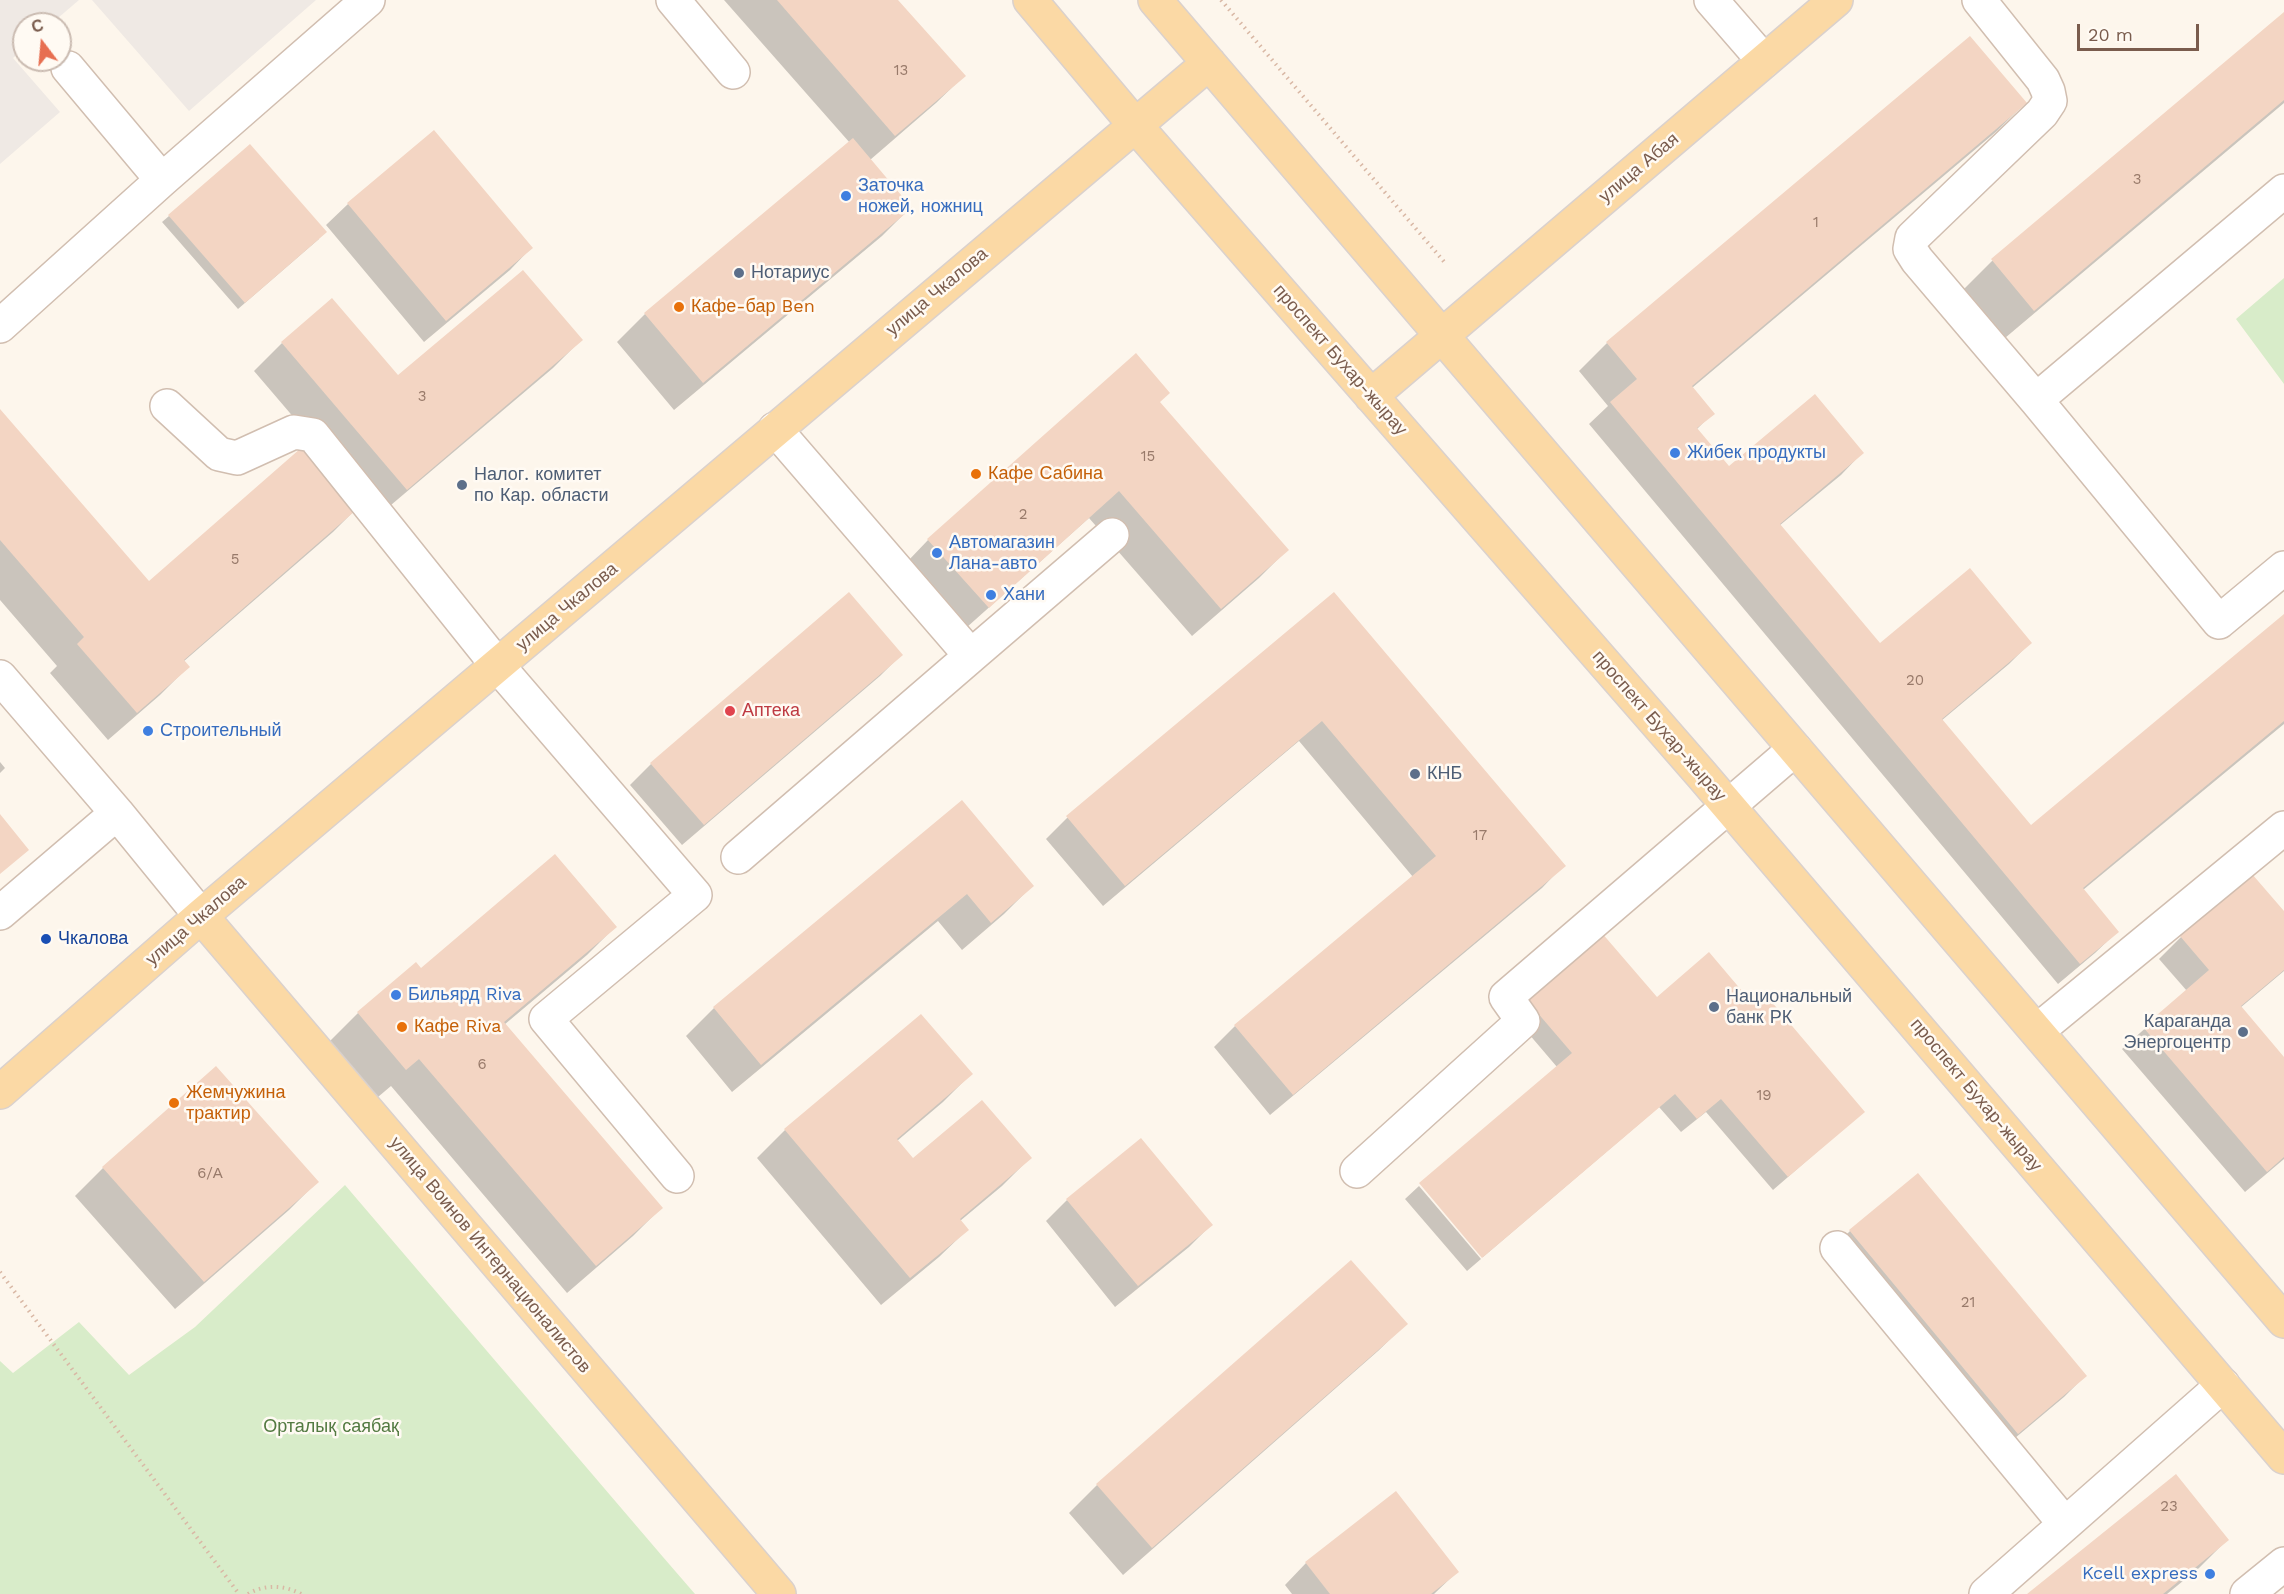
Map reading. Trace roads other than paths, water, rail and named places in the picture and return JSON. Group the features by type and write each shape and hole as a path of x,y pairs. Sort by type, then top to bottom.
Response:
{"main road":[{"name":"проспект Бухар-жырау","path":"1030,0 1135,125 1728,806 2284,1457"},
{"path":"1155,0 2284,1321"},
{"name":"улица Абая","path":"1371,396 1836,0"},
{"name":"улица Чкалова","path":"0,1092 201,916 1209,63"},
{"name":"улица Воинов Интернационалистов","path":"201,916 779,1594"}],"street":[{"path":"0,326 162,180 368,0"},
{"path":"673,0 733,72"},
{"path":"1712,0 1764,61"},
{"path":"1979,0 2043,80 2050,101 2042,113 1912,238 1910,249 1924,269 2036,400 2219,622 2284,568"},
{"path":"71,72 162,180"},
{"path":"2036,400 2284,191"},
{"path":"167,406 219,454 237,458 294,432 313,435 498,666 695,895 546,1019 677,1176"},
{"path":"775,429 971,656"},
{"path":"738,857 1112,536"},
{"path":"0,676 201,916"},
{"path":"1357,1171 1524,1021 1506,997 1796,749"},
{"path":"0,913 117,813"},
{"path":"2037,1031 2284,828"},
{"path":"1837,1248 2065,1524"},
{"path":"1986,1594 2223,1385"},
{"path":"2247,1594 2284,1564"}],"place":[{"name":"Заточка ножей, ножниц","path":"846,196"},
{"name":"Нотариус","path":"739,273"},
{"name":"Кафе-бар Ben","path":"679,307"},
{"name":"Жибек продукты","path":"1675,453"},
{"name":"Кафе Сабина","path":"976,474"},
{"name":"Налог. комитет по Кар. области","path":"462,485"},
{"name":"Автомагазин Лана-авто","path":"937,553"},
{"name":"Хани","path":"991,595"},
{"name":"Аптека","path":"730,711"},
{"name":"Строительный","path":"148,731"},
{"name":"КНБ","path":"1415,774"},
{"name":"Чкалова","path":"46,939"},
{"name":"Бильярд Riva","path":"396,995"},
{"name":"Национальный банк РК","path":"1714,1007"},
{"name":"Кафе Riva","path":"402,1027"},
{"name":"Караганда Энергоцентр","path":"2243,1032"},
{"name":"Жемчужина трактир","path":"174,1103"},
{"name":"Kcell express","path":"2210,1574"}],"park label":[{"name":"Орталық саябақ","path":"331,1427"}]}
